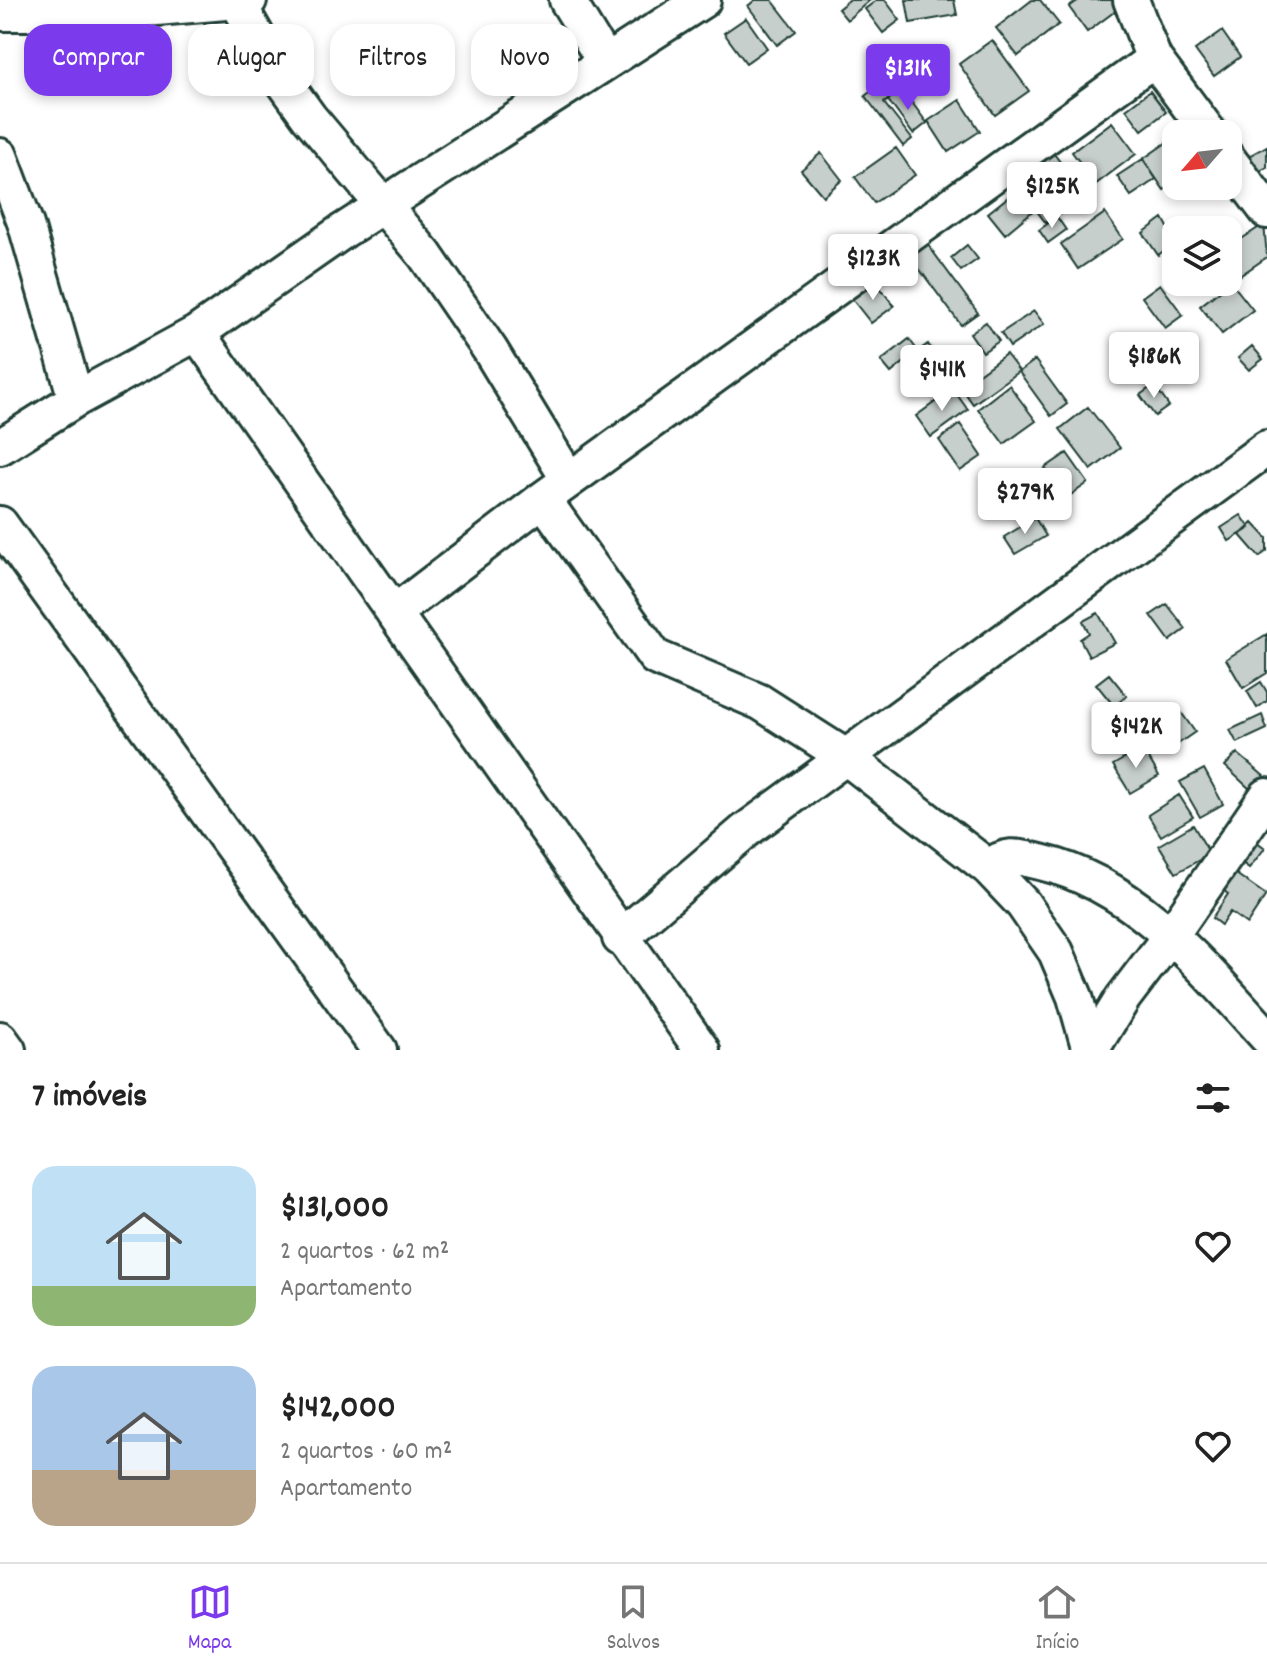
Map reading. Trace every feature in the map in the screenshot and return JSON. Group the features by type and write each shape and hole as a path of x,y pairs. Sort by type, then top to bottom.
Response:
{"street":[{"path":"567,0 605,62"},
{"path":"0,447 76,399 197,333 383,206 703,0"},
{"path":"1131,0 1154,59 1200,120"},
{"path":"0,13 39,6 99,13 244,2 278,74 425,255 490,350 556,490 655,657 760,702 846,757 989,868 1023,904 1056,952 1075,997 1090,1050"},
{"path":"394,613 556,490 1154,59"},
{"path":"0,156 26,225 76,399"},
{"path":"1242,178 1267,211"},
{"path":"197,333 620,938 702,1050"},
{"path":"620,938 745,831 1267,448"},
{"path":"0,524 379,1050"},
{"path":"1090,1050 1123,998 1171,935 1267,796"},
{"path":"989,868 1007,856 1052,864 1110,890 1171,935 1267,1037"},
{"path":"0,1039 8,1050"}],"building":[{"path":"755,0 772,0 796,31 777,45 748,6"},
{"path":"849,0 870,0 847,20 838,9"},
{"path":"877,0 885,0 900,20 883,33 865,9"},
{"path":"906,0 954,0 957,15 910,23"},
{"path":"1032,0 1040,0 1059,24 1018,56 996,28"},
{"path":"1079,0 1112,0 1118,9 1087,32 1069,7"},
{"path":"746,18 767,48 746,63 724,33"},
{"path":"1222,31 1240,57 1214,76 1195,50"},
{"path":"992,40 1029,91 995,115 959,64"},
{"path":"883,82 893,96 884,103 912,139 903,146 865,96"},
{"path":"902,89 927,123 913,134 888,100"},
{"path":"1150,91 1166,112 1142,130 1126,109"},
{"path":"960,100 980,131 948,152 928,121"},
{"path":"1112,122 1136,154 1096,184 1072,152"},
{"path":"1048,146 1067,171 1041,190 1059,213 1046,223 1009,174"},
{"path":"1162,146 1162,187 1143,159"},
{"path":"1267,146 1267,167 1258,172 1249,156"},
{"path":"896,148 915,175 874,203 855,177"},
{"path":"821,153 842,180 823,196 801,170"},
{"path":"1143,159 1156,179 1131,196 1117,176"},
{"path":"1017,190 1034,210 1005,234 988,213"},
{"path":"1105,213 1123,239 1078,269 1061,244"},
{"path":"1057,217 1066,230 1048,243 1039,230"},
{"path":"1162,219 1162,252 1158,255 1143,233"},
{"path":"1264,224 1267,257 1242,274 1242,239"},
{"path":"920,234 978,313 961,325 903,247"},
{"path":"967,245 978,259 961,271 951,258"},
{"path":"875,281 894,306 871,323 852,299"},
{"path":"1160,284 1162,296 1169,296 1183,315 1165,328 1142,297"},
{"path":"1213,296 1242,296 1253,310 1222,334 1200,306"},
{"path":"1034,311 1044,324 1010,347 1001,333"},
{"path":"986,322 999,341 983,352 970,333"},
{"path":"909,339 918,351 891,373 881,361"},
{"path":"928,344 956,384 940,396 911,356"},
{"path":"1252,346 1263,359 1249,370 1238,358"},
{"path":"1006,354 1019,371 973,404 961,387"},
{"path":"1035,360 1067,404 1051,416 1019,372"},
{"path":"1009,385 1036,421 1004,444 978,409"},
{"path":"1154,385 1169,406 1155,416 1140,395"},
{"path":"953,389 968,410 931,437 916,416"},
{"path":"1088,407 1120,448 1091,470 1060,429"},
{"path":"960,424 982,456 960,471 939,440"},
{"path":"1067,453 1088,483 1066,498 1045,468"},
{"path":"1241,515 1250,528 1229,541 1221,528"},
{"path":"1035,518 1046,536 1015,554 1004,537"},
{"path":"1253,523 1267,538 1267,551 1259,557 1240,535"},
{"path":"1167,604 1186,629 1170,641 1151,615"},
{"path":"1098,613 1115,643 1089,656 1080,639 1089,633 1083,621"},
{"path":"1267,634 1267,673 1243,688 1226,659"},
{"path":"1109,674 1127,696 1114,706 1096,684"},
{"path":"1261,682 1267,692 1267,701 1257,708 1247,691"},
{"path":"1176,705 1195,732 1169,750 1150,724"},
{"path":"1262,715 1267,729 1237,743 1230,730"},
{"path":"1143,748 1159,776 1130,793 1113,765"},
{"path":"1237,753 1265,777 1252,791 1225,766"},
{"path":"1204,769 1223,804 1200,817 1180,782"},
{"path":"1179,795 1193,817 1161,836 1148,815"},
{"path":"1193,825 1210,854 1176,873 1159,845"},
{"path":"1252,838 1265,848 1249,868 1236,858"},
{"path":"1226,867 1266,895 1247,924 1230,912 1221,925 1212,918 1228,894 1215,884"}]}
